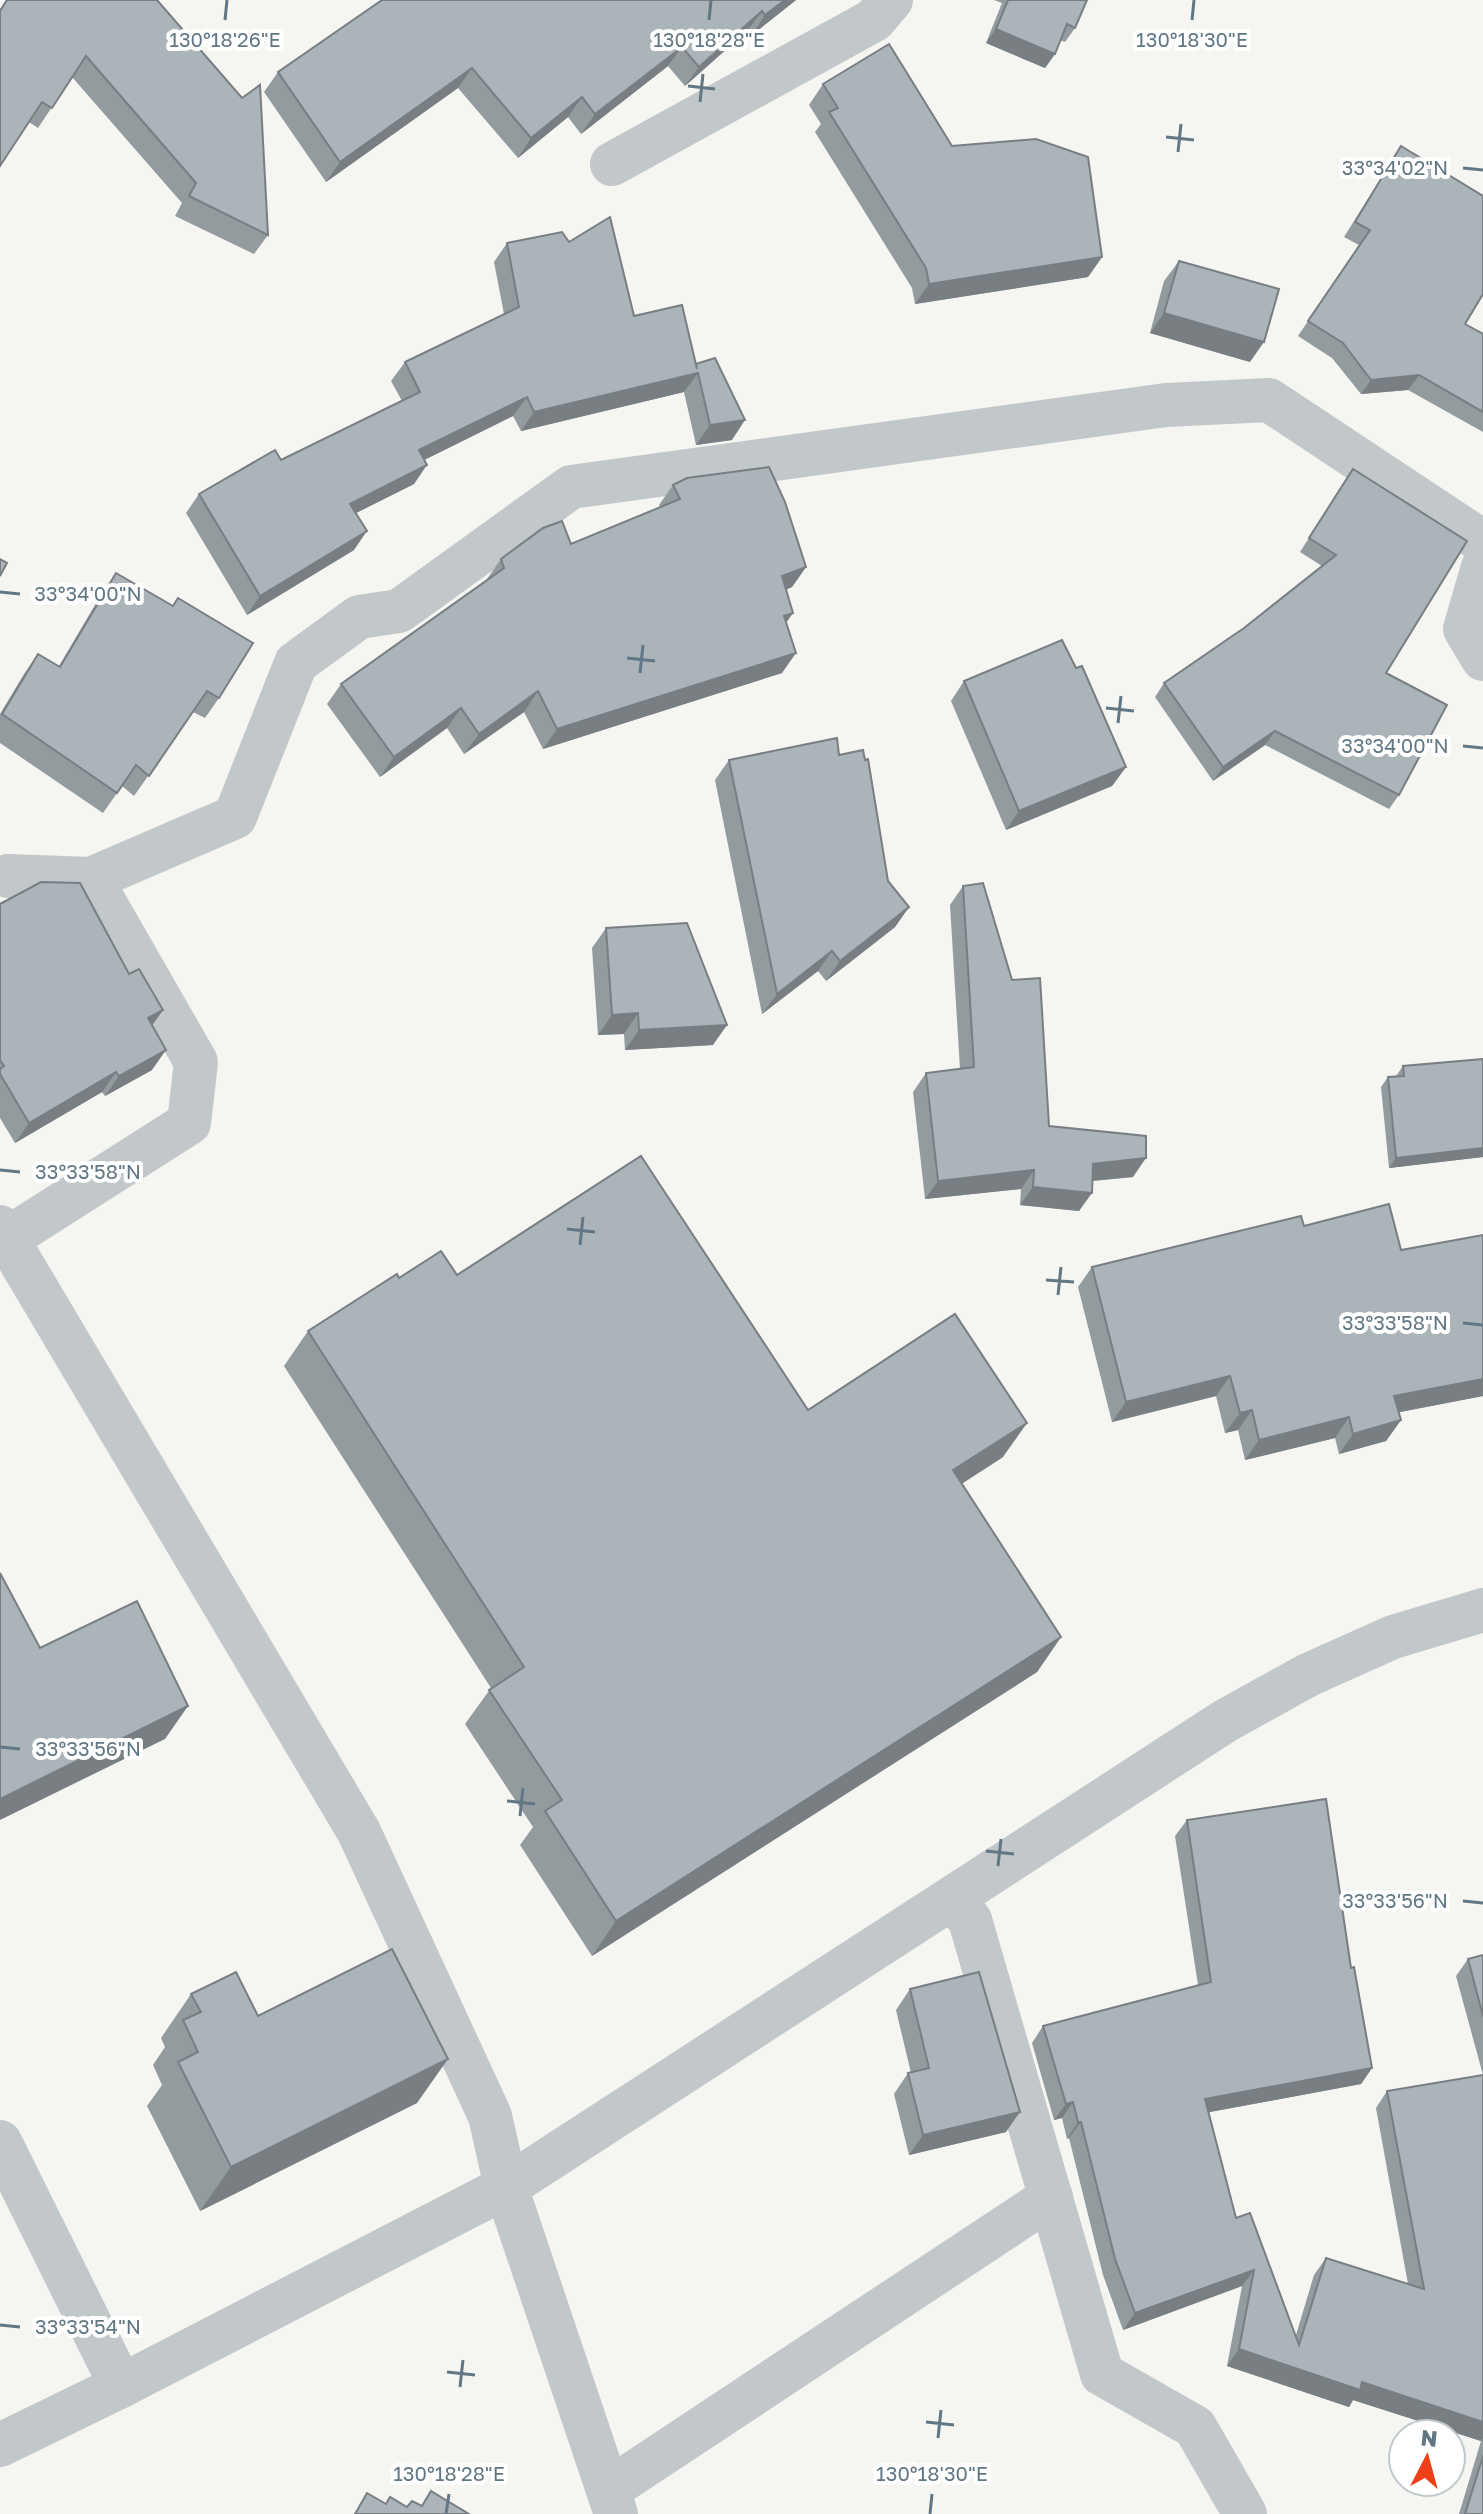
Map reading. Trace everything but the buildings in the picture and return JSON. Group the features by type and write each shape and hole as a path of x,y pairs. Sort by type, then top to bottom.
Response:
{"street":[{"path":"612,164 874,20 891,0"},
{"path":"8,876 91,879 235,817 296,663 359,617 399,611 571,487 1166,405 1269,400 1483,542"},
{"path":"1483,567 1465,629 1483,659"},
{"path":"91,879 196,1062 189,1123 4,1233 359,1832 490,2116 506,2187 612,2502 1051,2197"},
{"path":"0,2445 121,2386 506,2187 1225,1721 1294,1683 1393,1637 1483,1610"},
{"path":"952,1899 970,1920 1102,2374 1195,2427 1245,2514"},
{"path":"0,2142 121,2386"}]}
